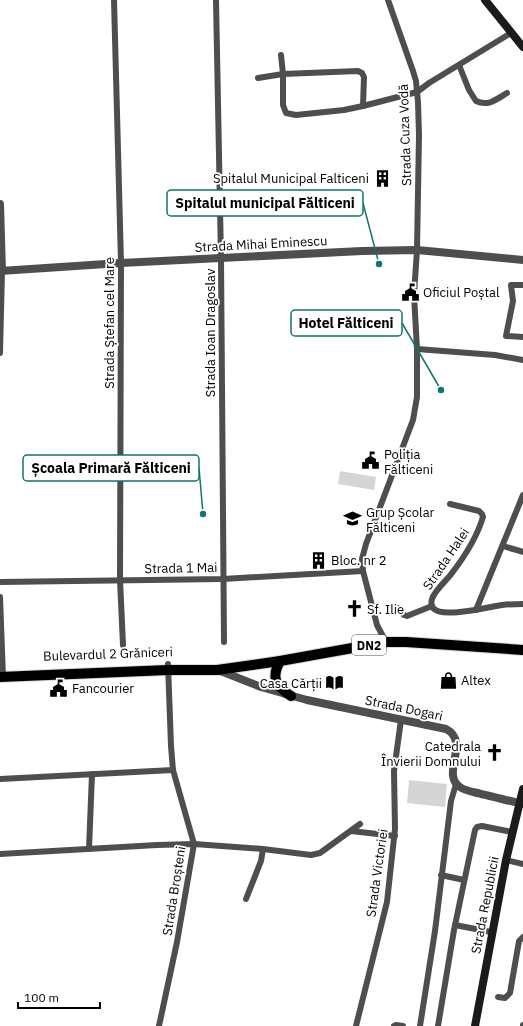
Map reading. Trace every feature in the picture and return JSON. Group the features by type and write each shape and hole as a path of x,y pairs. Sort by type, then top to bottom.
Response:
{"main road":[{"path":"485,0 523,47"},
{"name":"DN2","path":"224,666 406,637 523,645"},
{"name":"DN2","path":"224,666 280,661 385,640 523,650"},
{"path":"280,661 276,668 275,679 280,687 291,696"},
{"name":"Bulevardul 2 Grăniceri","path":"1,674 224,666"},
{"name":"Strada Republicii","path":"475,1026 506,860 512,832 521,804 523,789"}],"street":[{"name":"Strada Ștefan cel Mare","path":"114,0 121,263 120,580 123,645"},
{"name":"Strada Ioan Dragoslav","path":"216,0 221,259 224,642"},
{"name":"Strada Cuza Vodă","path":"385,640 377,625 363,571 362,559 366,544 413,420 417,397 417,349 414,295 417,250 419,135 417,92 413,71 388,0"},
{"path":"281,56 283,74 283,105 286,113 296,115 344,110 417,92 511,33"},
{"path":"460,65 469,90 476,101 488,104 507,93"},
{"path":"258,78 283,74 358,70 364,77 363,106"},
{"path":"0,204 0,353"},
{"name":"Strada Mihai Eminescu","path":"1,271 121,263 362,251 417,250 523,260"},
{"path":"523,285 511,285 513,301 506,336 523,337"},
{"path":"417,349 523,360"},
{"path":"476,610 523,495"},
{"name":"Strada Halei","path":"450,504 479,511 483,517 472,543 453,572 432,598 432,606 438,611 444,612 476,610 500,605 523,604"},
{"path":"503,546 523,552"},
{"name":"Strada 1 Mai","path":"0,582 223,579 363,571"},
{"path":"0,597 1,674"},
{"path":"398,608 404,615 407,616 432,606"},
{"name":"Strada Dogari","path":"224,666 261,687 291,696 446,729 452,732 456,739 452,776 456,784"},
{"name":"Strada Dogari","path":"224,666 254,683"},
{"name":"Strada Broșteni","path":"159,1026 177,942 192,844 173,770 168,667"},
{"name":"Strada Victoriei","path":"356,1026 387,902 395,836 394,771 401,720"},
{"path":"0,779 173,770"},
{"path":"89,849 92,774"},
{"path":"420,1026 435,930 452,796 456,784 470,791 521,804"},
{"path":"0,854 192,844 263,849 311,855 320,853 360,824"},
{"path":"438,1026 455,925 474,834 477,827 482,826 512,832"},
{"path":"351,832 395,836"},
{"path":"246,899 261,862 263,849"},
{"path":"506,860 523,864"},
{"path":"442,875 464,880"},
{"path":"455,925 492,932"},
{"path":"498,997 505,998 510,993 518,940 523,937"},
{"path":"394,1026 403,1026"}],"shaded area":[{"path":"340,471 376,477 374,490 338,484"},
{"path":"409,780 447,784 445,807 407,803"}],"place":[{"name":"Spitalul Municipal Falticeni","path":"382,178"},
{"name":"Spitalul municipal Fălticeni","path":"379,264"},
{"name":"Oficiul Poștal","path":"410,292"},
{"name":"Hotel Fălticeni","path":"441,390"},
{"name":"Poliția Fălticeni","path":"371,461"},
{"name":"Școala Primară Fălticeni","path":"203,514"},
{"name":"Grup Școlar Fălticeni","path":"353,519"},
{"name":"Bloc. nr 2","path":"318,560"},
{"name":"Sf. Ilie","path":"354,609"},
{"name":"Altex","path":"448,680"},
{"name":"Casa Cărții","path":"335,683"},
{"name":"Fancourier","path":"59,688"},
{"name":"Catedrala Învierii Domnului","path":"494,753"}]}
